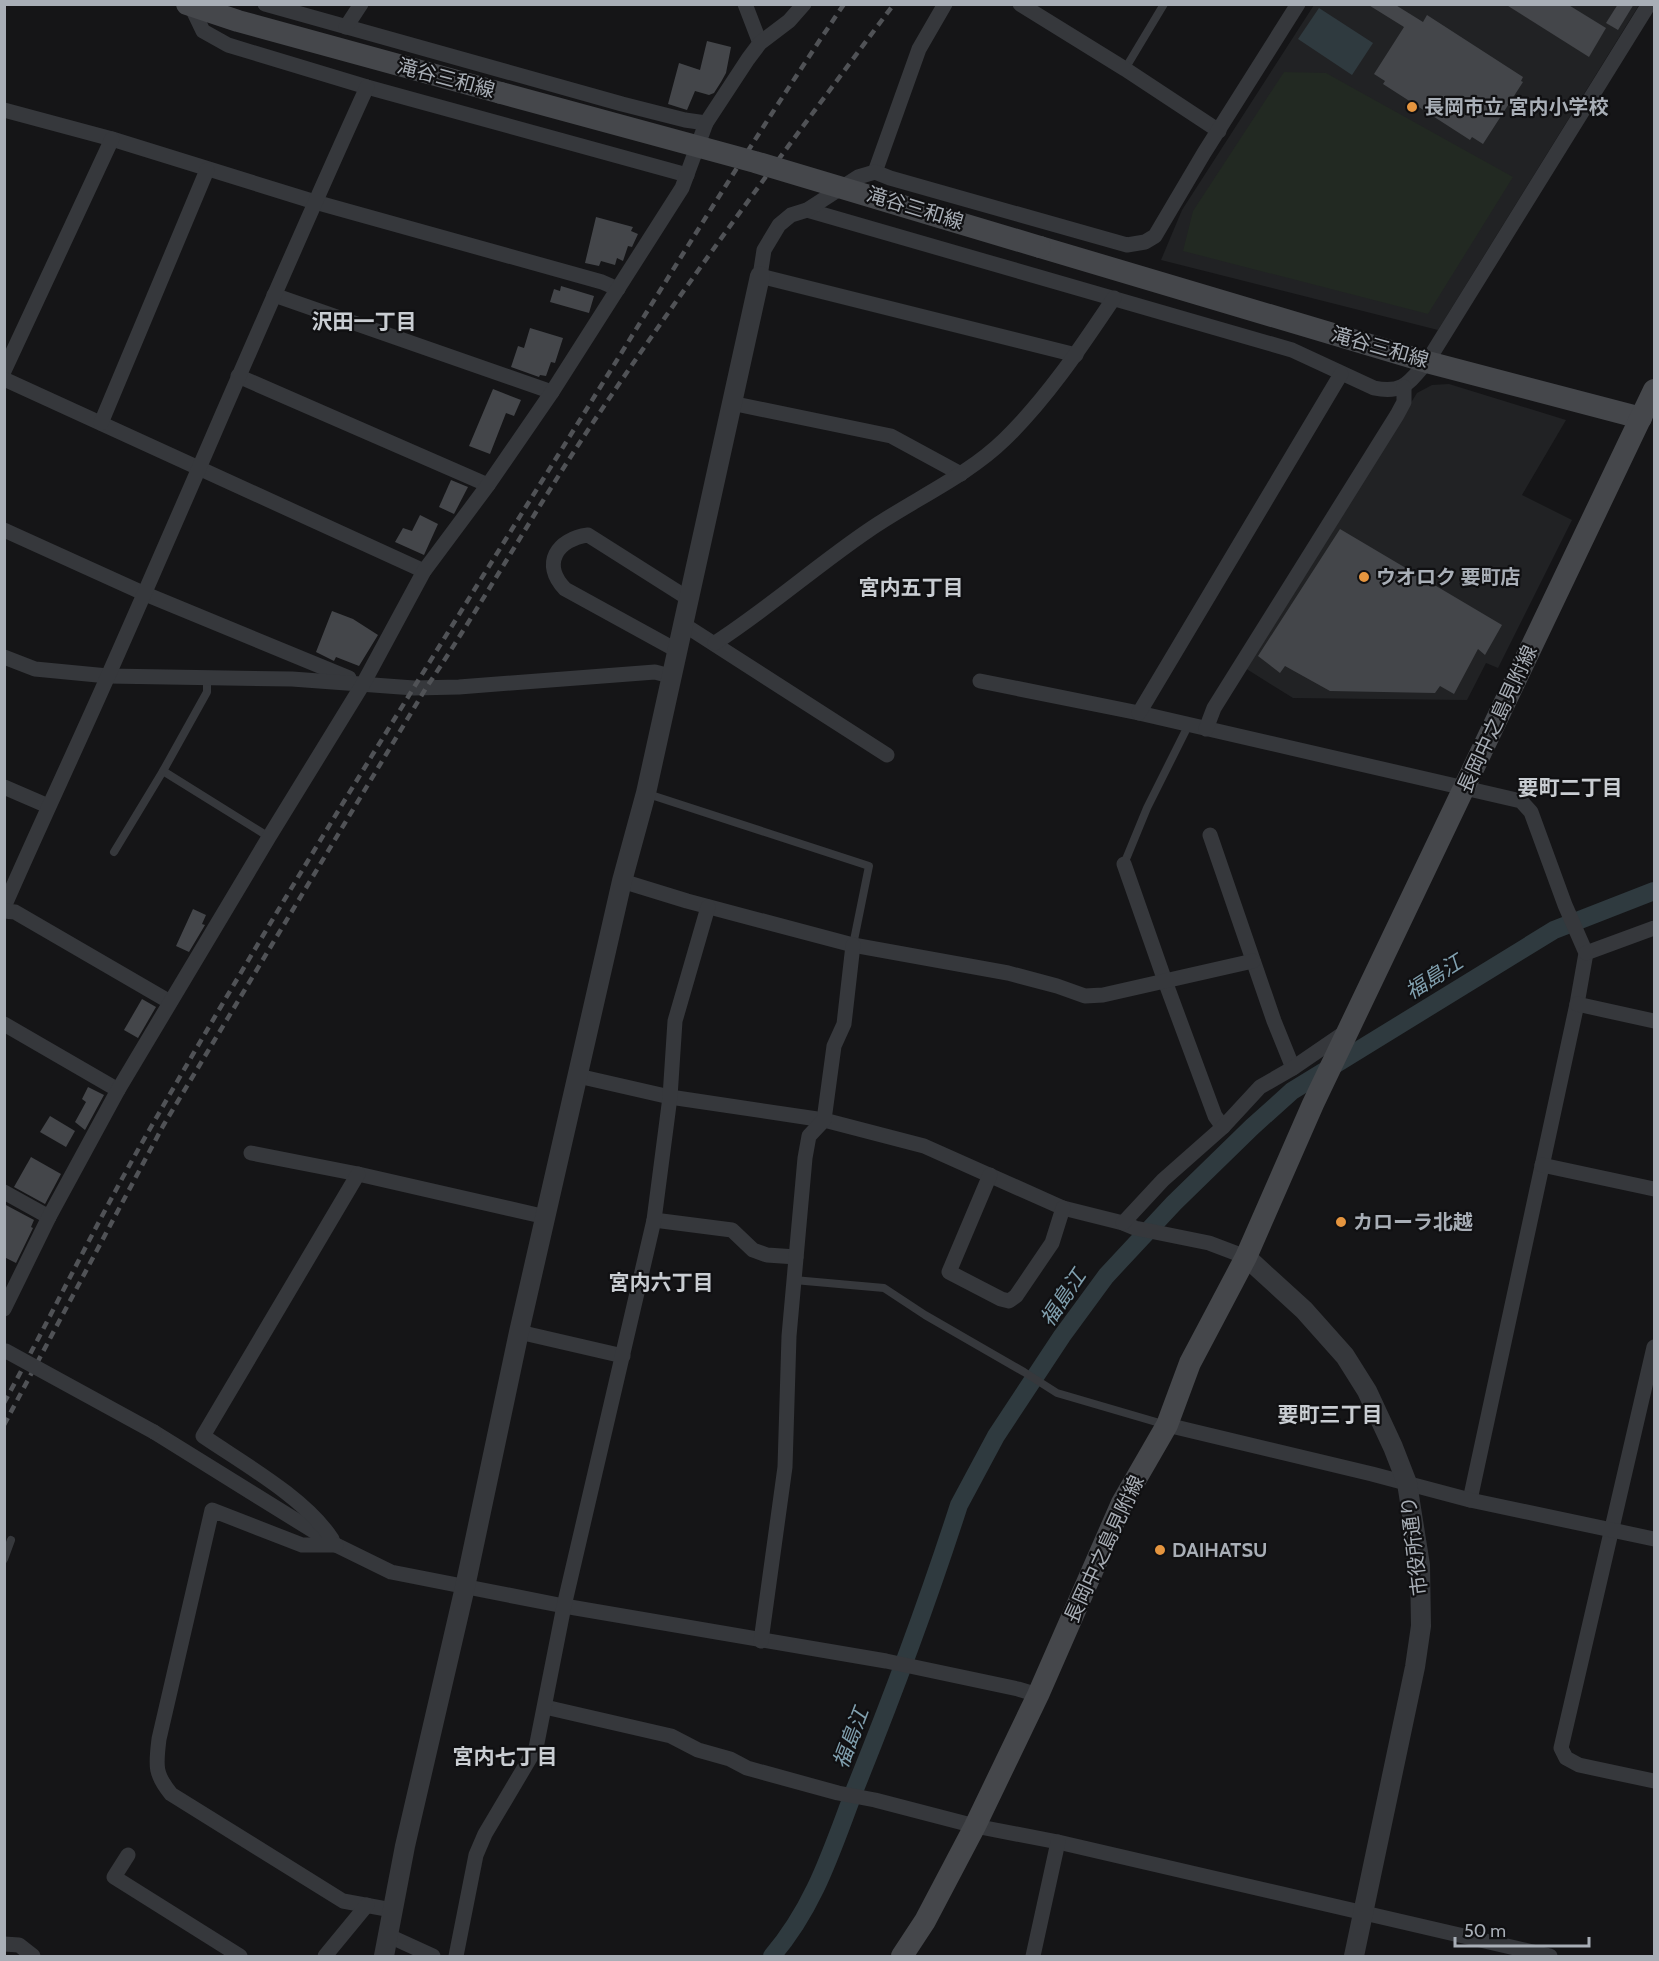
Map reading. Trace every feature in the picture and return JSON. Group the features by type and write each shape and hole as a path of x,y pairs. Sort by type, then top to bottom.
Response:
{"main road":[{"name":"滝谷三和線","path":"191,5 238,21 799,174 1427,362 1648,420"},
{"name":"長岡中之島見附線","path":"902,1956 925,1921 975,1826 1038,1695 1122,1503 1167,1425 1190,1363 1246,1257 1313,1104 1464,788 1648,420 1654,390"}],"street":[{"path":"265,4 632,107 706,123"},
{"path":"346,27 361,4"},
{"path":"745,4 760,43"},
{"path":"4,1309 49,1217 118,1090 363,684 424,571 552,392 682,188 706,123 760,43 789,21 804,4"},
{"path":"875,172 919,49 945,4"},
{"path":"1020,4 1219,131"},
{"path":"384,1956 415,1803 465,1587 519,1332 622,881 646,793 764,250 779,225 791,215 807,210 858,177 875,172 1127,245 1145,242 1155,236 1298,4"},
{"path":"807,210 1292,350 1374,388 1387,390 1404,387 1427,362 1649,4"},
{"path":"191,5 203,31 228,45 367,87 687,175"},
{"path":"170,1002 15,912 4,909 367,87"},
{"path":"4,110 112,139 207,170 602,282 618,289"},
{"path":"4,371 112,139"},
{"path":"101,423 207,170"},
{"path":"760,276 1076,355"},
{"path":"274,295 552,392"},
{"path":"715,643 756,617 869,530 961,474 1004,440 1039,402 1076,355 1114,298"},
{"path":"1139,713 1341,374"},
{"path":"238,376 488,484"},
{"path":"4,379 424,571"},
{"path":"1206,729 1214,708 1397,415 1404,402 1404,387"},
{"path":"731,403 891,436 961,474"},
{"path":"4,530 143,593 363,684"},
{"path":"676,650 565,589 559,583 555,573 554,559 564,542 588,535 689,599"},
{"path":"683,624 887,755"},
{"path":"4,657 35,669 108,676 292,679 414,688 459,687 655,672 670,676"},
{"path":"980,681 1139,713 1521,801 1531,812 1582,947 1577,1004 1470,1500"},
{"path":"4,787 48,806"},
{"path":"1210,835 1293,1068"},
{"path":"1124,864 1215,1116 1223,1127"},
{"path":"622,881 708,907 853,945 1008,973 1085,996 1103,995 1253,961"},
{"path":"456,1956 476,1855 485,1834 536,1748 564,1606 654,1220 670,1097 675,1021 708,907"},
{"path":"1582,947 1654,928"},
{"path":"761,1641 785,1467 789,1336 809,1136 824,1120 834,1046 844,1024 853,945"},
{"path":"1577,1004 1654,1021"},
{"path":"4,1024 118,1090"},
{"path":"1129,1226 1163,1180 1223,1127 1260,1087 1293,1068 1325,1044 1344,1039"},
{"path":"578,1076 670,1097 824,1120 924,1146 1063,1208 1176,1238 1209,1243 1246,1257"},
{"path":"251,1153 358,1174 546,1217"},
{"path":"1542,1165 1654,1190"},
{"path":"336,1545 321,1523 302,1505 203,1436 358,1174"},
{"path":"990,1175 950,1272 1001,1299 1009,1301 1016,1296 1052,1243 1063,1208"},
{"path":"4,1192 49,1217"},
{"path":"654,1220 732,1230 753,1250 767,1255 796,1257"},
{"name":"市役所通り","path":"1246,1257 1304,1310 1345,1356 1377,1410 1407,1483 1420,1565 1421,1626 1415,1667 1354,1956"},
{"path":"519,1332 623,1356"},
{"path":"1654,1347 1561,1748 1566,1758 1579,1765 1654,1781"},
{"path":"5,1350 154,1432 336,1545 392,1572 564,1606 886,1661 1038,1695"},
{"path":"1167,1425 1470,1500 1654,1539"},
{"path":"336,1545 302,1545 212,1510 159,1739 156,1767 161,1781 171,1794 331,1894 343,1901 392,1910"},
{"path":"545,1707 671,1736 698,1750 747,1768 838,1793 1550,1956"},
{"path":"1034,1956 1058,1842"},
{"path":"128,1855 114,1877 240,1956"},
{"path":"325,1956 367,1905"},
{"path":"387,1935 433,1956"},
{"path":"4,1944 18,1945 33,1956"}],"lane":[{"path":"1125,69 1164,4"},
{"path":"114,852 207,692 207,678"},
{"path":"1124,864 1147,808 1188,726"},
{"path":"163,771 269,837"},
{"path":"646,793 869,866 853,945"},
{"path":"794,1280 884,1288 925,1316 1024,1372 1057,1394 1167,1425"},
{"path":"4,1558 11,1540"}],"shaded area":[{"name":"長岡市立 宮内小学校","path":"1314,5 1639,5 1438,330 1161,260 1182,210"},
{"path":"1319,8 1373,43 1352,75 1298,39"},
{"path":"1284,72 1326,73 1513,177 1428,314 1183,251 1193,211"},
{"path":"1449,384 1566,420 1522,495 1572,520 1498,668 1486,663 1467,700 1293,698 1245,668 1417,393 1432,385"}],"building":[{"path":"1367,4 1394,4 1423,22 1427,15 1523,77 1521,81 1523,82 1483,144 1472,137 1470,140 1383,84 1385,81 1374,74 1404,27"},
{"path":"1505,4 1567,4 1606,28 1589,57"},
{"path":"1618,4 1634,4 1618,30 1606,23"},
{"path":"707,41 731,47 726,73 721,82 714,93 709,95 695,91 687,110 668,104 679,63 700,70"},
{"path":"596,217 633,227 631,231 638,234 632,247 628,246 623,261 617,258 615,265 601,261 599,266 585,263"},
{"path":"561,286 594,296 589,313 550,302 554,289 560,291"},
{"path":"530,328 563,338 555,363 551,362 546,376 540,375 539,377 511,367 518,346 524,348"},
{"path":"493,389 521,400 514,416 506,413 490,454 469,446"},
{"path":"451,480 468,487 454,514 439,507"},
{"path":"420,515 438,524 424,555 395,542 403,528 412,531"},
{"name":"ウオロク 要町店","path":"1340,529 1502,625 1485,655 1478,649 1454,694 1440,686 1435,693 1330,691 1285,666 1280,673 1258,656"},
{"path":"332,611 353,619 378,635 359,666 336,657 334,661 316,652"},
{"path":"193,909 206,915 202,924 205,925 189,952 176,946"},
{"path":"142,999 156,1007 138,1038 124,1030"},
{"path":"88,1087 104,1095 85,1130 75,1122 86,1102 82,1099"},
{"path":"50,1116 75,1131 66,1147 40,1132"},
{"path":"31,1157 61,1174 45,1204 14,1187"},
{"path":"4,1204 34,1220 31,1227 33,1228 16,1263 4,1257"}],"waterway":[{"name":"福島江","path":"772,1956 800,1917 830,1855 910,1648 959,1505 996,1436 1062,1336 1106,1276 1174,1203 1292,1091 1554,930 1654,891"}],"railway":[{"path":"4,1403 135,1155 295,882 688,245 844,4"},
{"path":"4,1425 163,1126 426,688 548,492 626,373 701,267 894,4"}],"place":[{"name":"長岡市立 宮内小学校","path":"1412,107"},
{"name":"ウオロク 要町店","path":"1364,577"},
{"name":"カローラ北越","path":"1341,1222"},
{"name":"DAIHATSU","path":"1160,1550"}],"district":[{"name":"沢田一丁目","path":"364,322"},
{"name":"宮内五丁目","path":"911,588"},
{"name":"要町二丁目","path":"1570,788"},
{"name":"宮内六丁目","path":"661,1283"},
{"name":"要町三丁目","path":"1330,1415"},
{"name":"宮内七丁目","path":"505,1757"}]}
